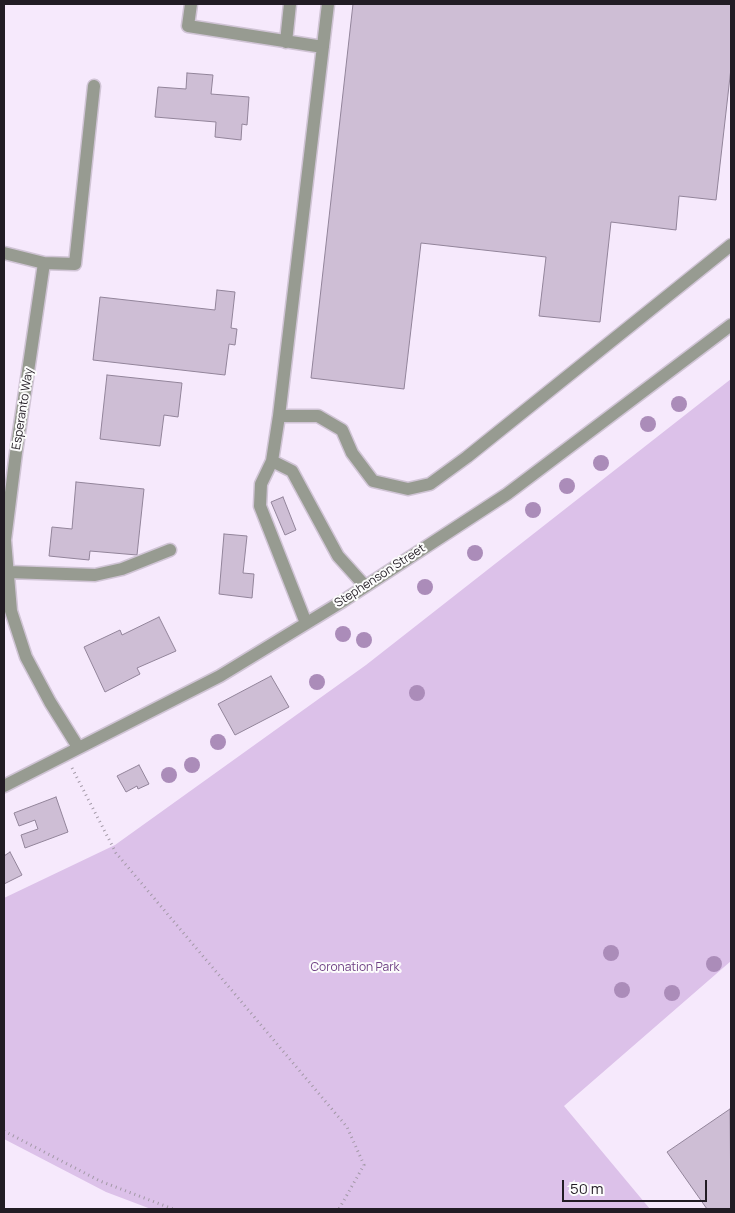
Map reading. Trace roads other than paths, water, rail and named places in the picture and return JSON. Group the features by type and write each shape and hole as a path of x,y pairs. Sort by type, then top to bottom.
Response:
{"street":[{"path":"191,4 188,26 323,48"},
{"path":"286,42 290,4"},
{"path":"306,623 260,506 261,484 272,461 279,416 328,4"},
{"path":"4,253 44,263 75,264 94,86"},
{"path":"279,416 318,416 342,430 352,453 373,481 408,489 430,484 467,457 731,245"},
{"name":"Esperanto Way","path":"44,263 6,530 8,572 11,611 26,656 50,702 78,747"},
{"name":"Stephenson Street","path":"4,786 220,676 365,586 507,494 731,325"},
{"path":"272,461 292,471 338,556 365,586"},
{"path":"8,572 95,575 122,569 170,550"}],"park label":[{"name":"Coronation Park","path":"355,968"}]}
